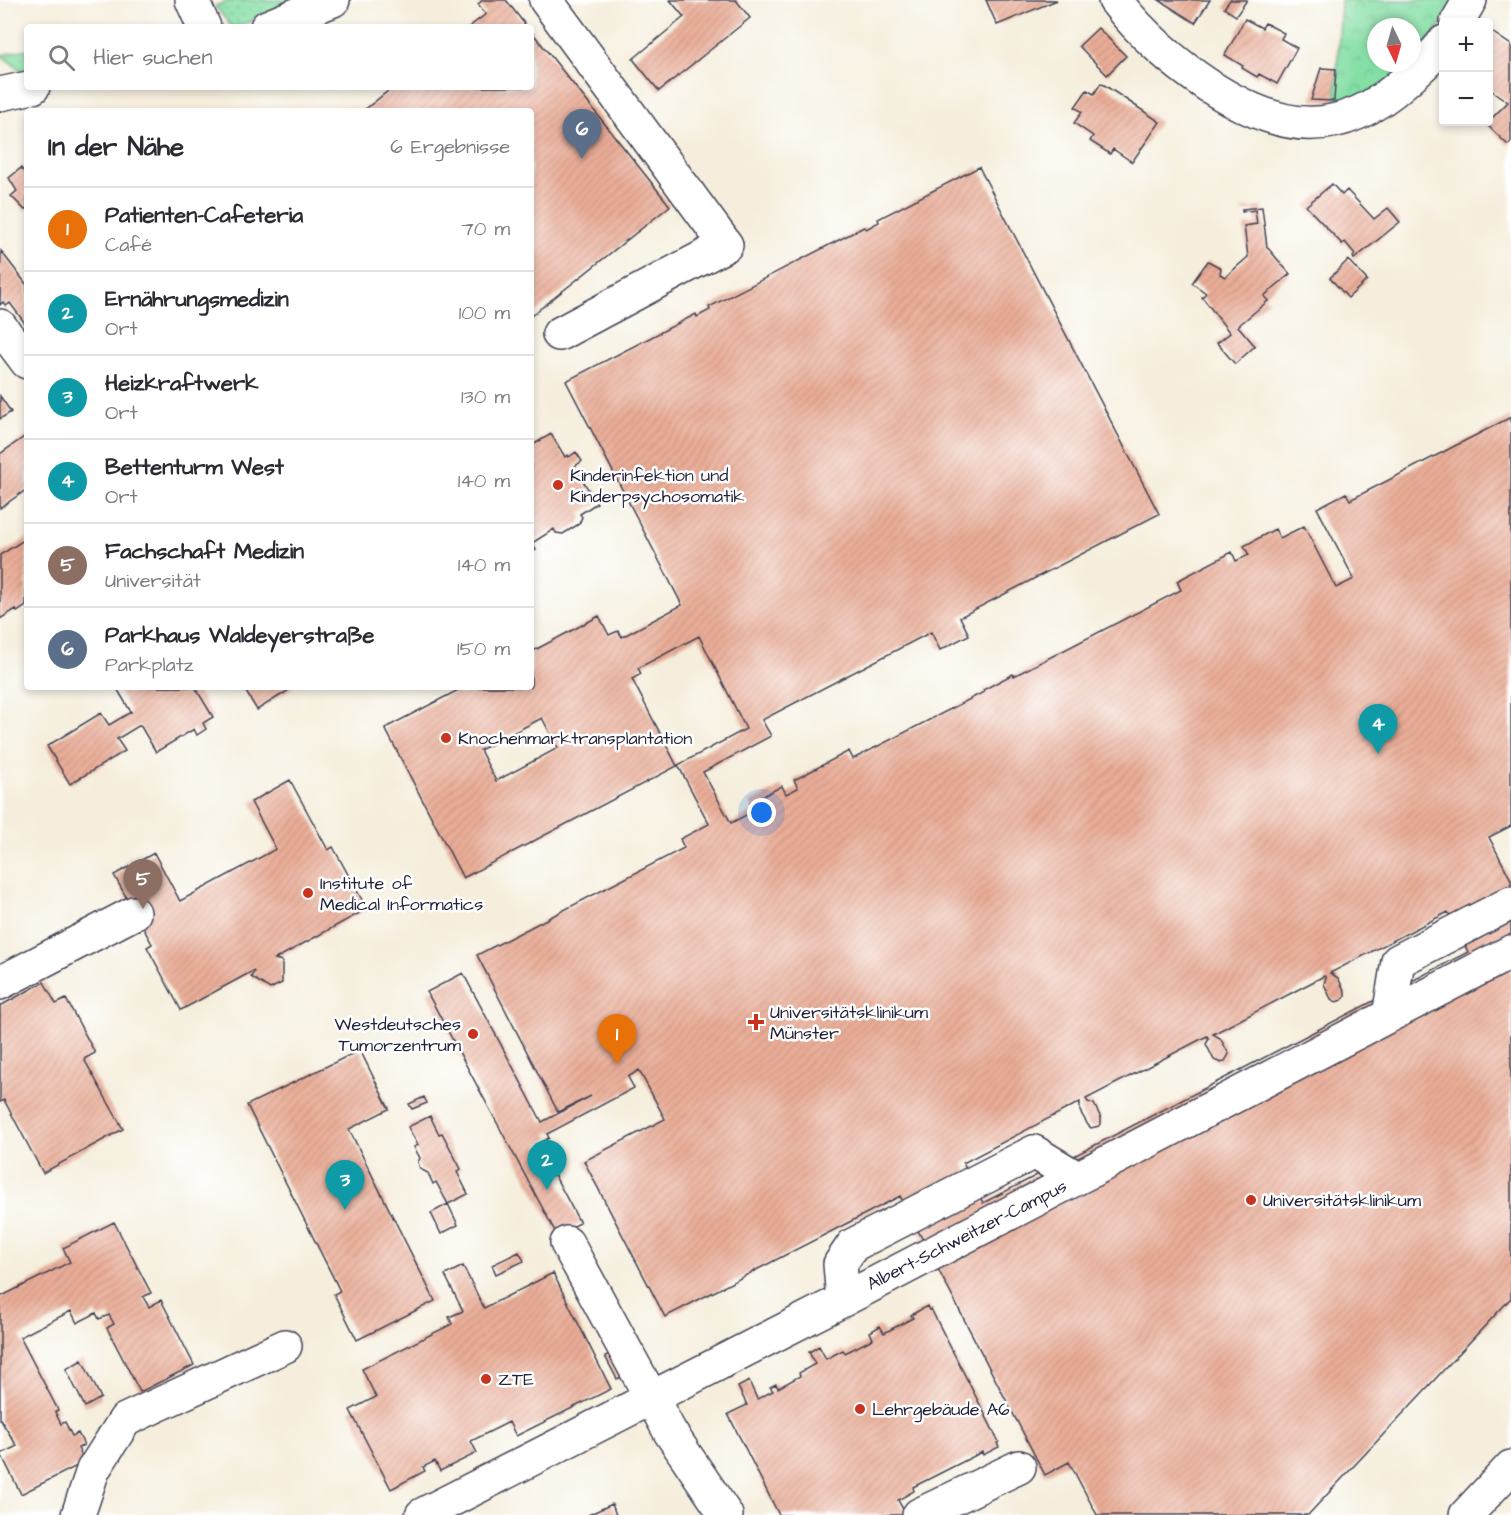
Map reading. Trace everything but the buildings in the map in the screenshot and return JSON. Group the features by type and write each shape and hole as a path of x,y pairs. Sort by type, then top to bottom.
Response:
{"street":[{"path":"192,0 203,24"},
{"path":"274,24 333,0"},
{"path":"546,0 726,244 559,334"},
{"path":"1115,0 1159,48 1191,74 1243,106 1264,115 1302,123 1342,119 1361,113 1400,86 1439,47"},
{"path":"1459,18 1470,0"},
{"path":"0,94 24,89"},
{"path":"0,326 24,358"},
{"path":"1389,1016 1398,961 1511,903"},
{"path":"0,983 134,913"},
{"name":"Albert-Schweitzer-Campus","path":"422,1515 1511,952"},
{"path":"843,1299 840,1264 853,1245 912,1214 1034,1152 1077,1178"},
{"path":"567,1243 670,1432 726,1515"},
{"path":"78,1515 93,1470 125,1420 285,1346"},
{"path":"919,1515 1020,1467"},
{"path":"1466,1515 1511,1467"}],"green space":[{"path":"231,0 305,0 244,24 230,24 215,6"},
{"path":"1341,0 1457,0 1446,18 1439,18 1439,27 1421,49 1421,18 1367,18 1367,72 1399,72 1385,84 1335,109"},
{"path":"24,50 24,73 1,55"}],"place":[{"name":"Parkhaus Waldeyerstraße","path":"582,159"},
{"name":"Kinderinfektion und Kinderpsychosomatik","path":"558,485"},
{"name":"Knochenmarktransplantation","path":"446,738"},
{"name":"Bettenturm West","path":"1378,754"},
{"name":"Institute of Medical Informatics","path":"308,893"},
{"name":"Fachschaft Medizin","path":"143,909"},
{"name":"Universitätsklinikum Münster","path":"756,1022"},
{"name":"Westdeutsches Tumorzentrum","path":"473,1034"},
{"name":"Patienten-Cafeteria","path":"617,1064"},
{"name":"Ernährungsmedizin","path":"547,1190"},
{"name":"Universitätsklinikum","path":"1251,1200"},
{"name":"Heizkraftwerk","path":"345,1210"},
{"name":"ZTE","path":"486,1379"},
{"name":"Lehrgebäude A6","path":"860,1409"}]}
